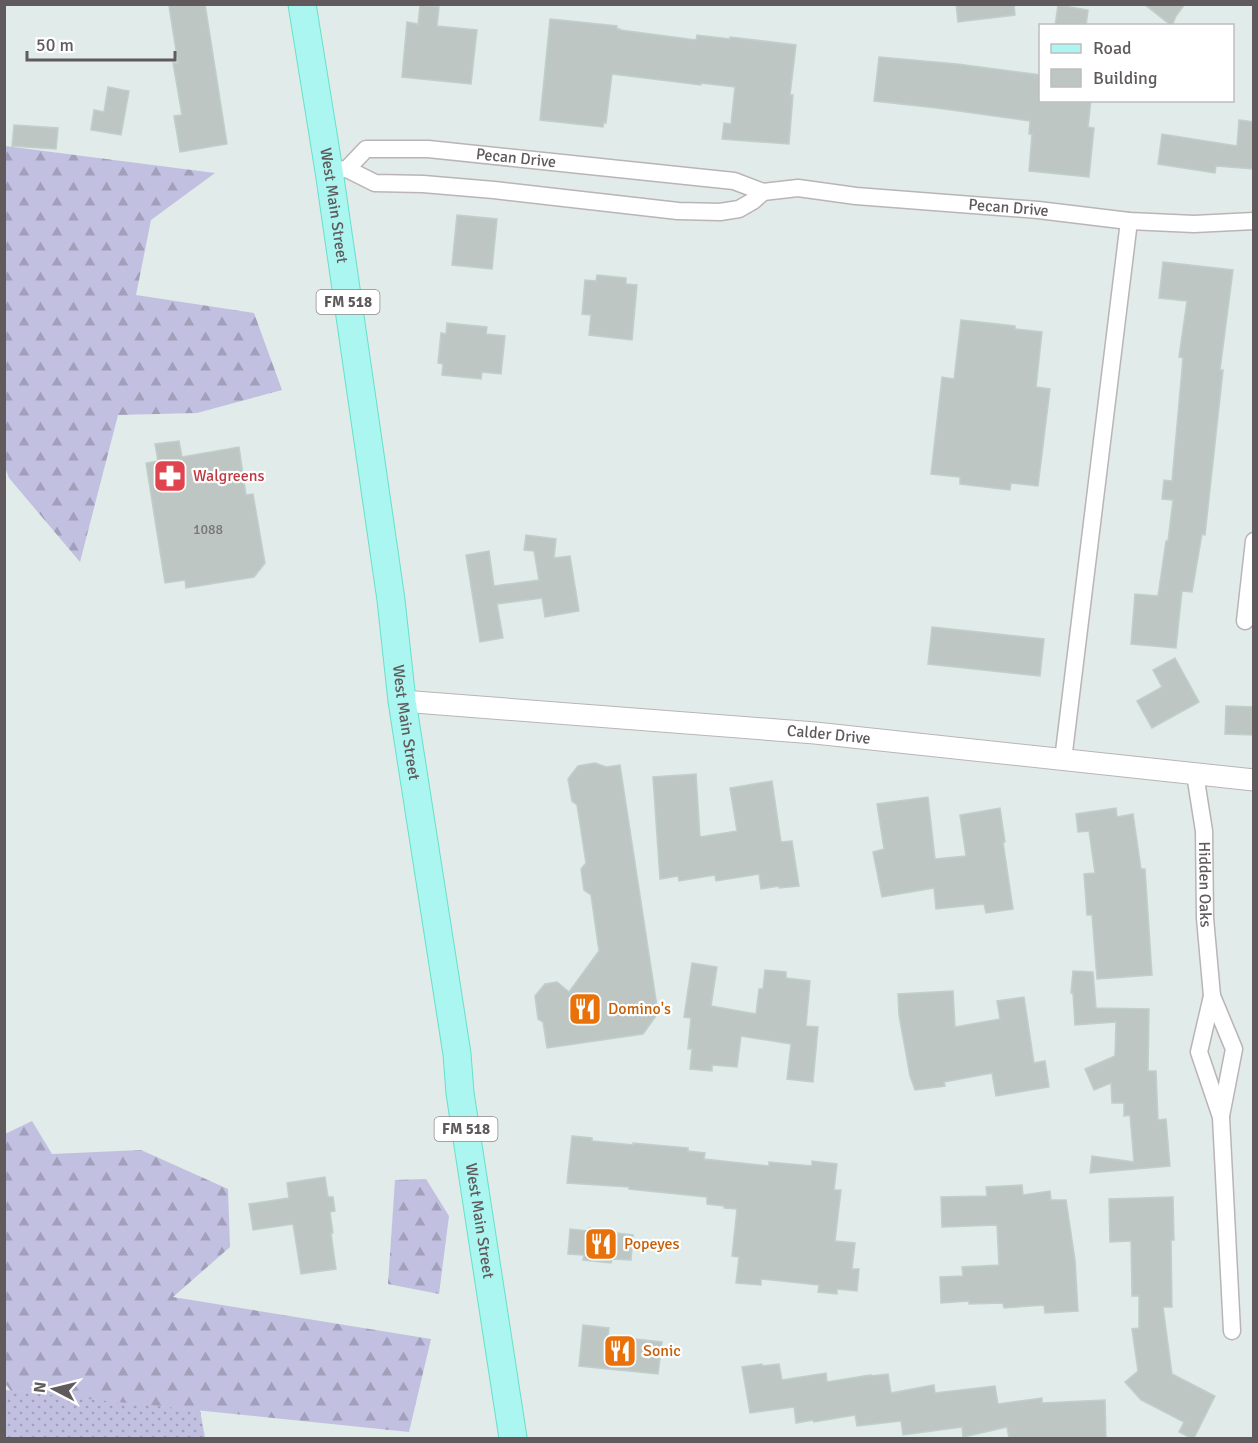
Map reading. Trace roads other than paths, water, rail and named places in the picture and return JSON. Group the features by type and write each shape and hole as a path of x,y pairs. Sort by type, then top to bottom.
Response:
{"main road":[{"name":"West Main Street","path":"302,4 338,170 402,701 456,1043 460,1093 513,1438"}],"street":[{"name":"Pecan Drive","path":"338,170 366,149 428,149 734,181 763,192 798,188 856,196 1038,210 1130,221 1194,224 1254,221"},
{"name":"Pecan Drive","path":"338,170 375,183 482,189 689,211 720,212 739,209 763,192"},
{"path":"1063,760 1130,221"},
{"path":"1245,621 1254,542"},
{"name":"Calder Drive","path":"402,701 815,733 1254,780"},
{"name":"Hidden Oaks","path":"1195,774 1204,831 1205,918 1212,996 1234,1049 1221,1117 1232,1331"},
{"name":"Hidden Oaks","path":"1212,996 1199,1052 1221,1117"}],"place":[{"name":"Walgreens","path":"170,476"},
{"name":"Domino's","path":"585,1009"},
{"name":"Popeyes","path":"601,1244"},
{"name":"Sonic","path":"620,1351"}]}
